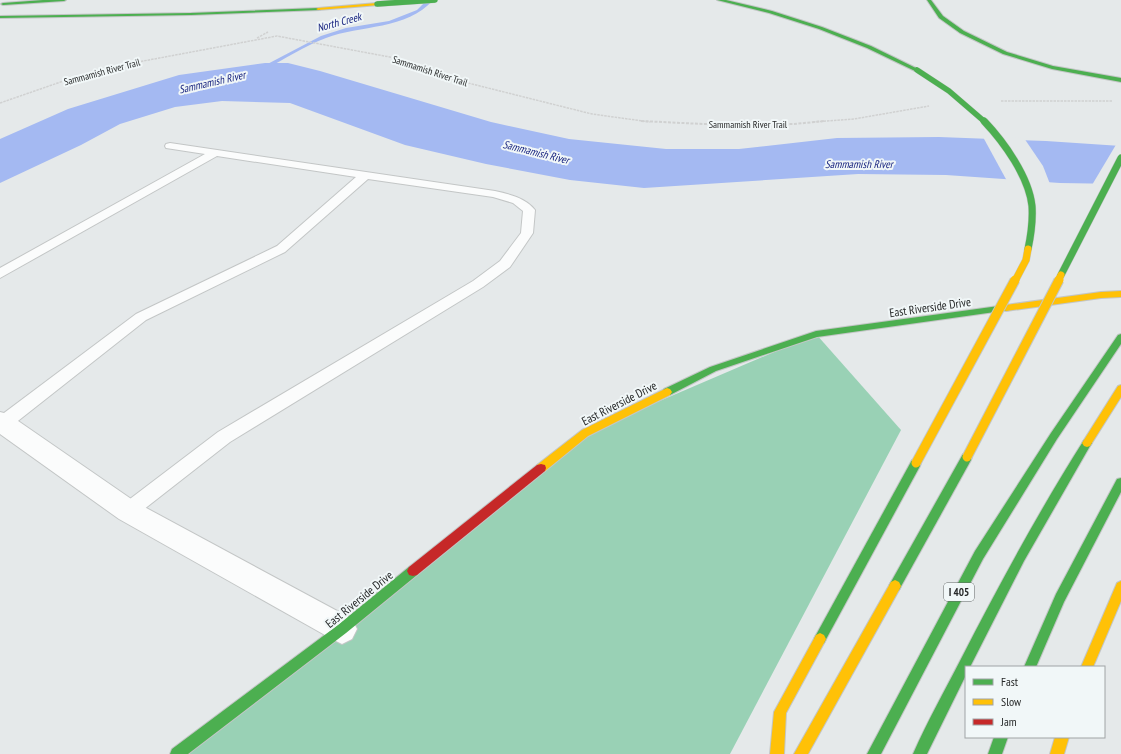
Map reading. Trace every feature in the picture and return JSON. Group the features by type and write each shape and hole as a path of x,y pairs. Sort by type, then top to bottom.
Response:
{"main road":[{"path":"0,4 64,0"},
{"path":"0,17 191,14 435,0"},
{"path":"719,0 782,14 830,30 871,47 917,70 945,87 972,106 992,128 1007,149 1019,170 1031,201 1032,229 1026,260 780,712 777,754"},
{"path":"929,0 942,18 966,35 992,47 1029,60 1121,80"},
{"path":"10,17 150,5"},
{"path":"801,754 967,457 1121,158"},
{"name":"East Riverside Drive","path":"177,754 342,629 585,433 712,369 816,334 1101,295 1121,294"},
{"name":"I 405","path":"874,754 979,555 1054,436 1121,337"},
{"path":"920,754 1012,572 1080,452 1121,389"},
{"path":"1030,666 1060,598 1121,482"},
{"path":"1087,666 1121,587"},
{"path":"994,754 1002,738"},
{"path":"1057,754 1062,738"}],"street":[{"path":"2,422 128,511 342,629"}],"lane":[{"path":"128,511 224,438 478,284 505,264 527,233 529,210 517,201 495,194 170,146"},
{"path":"0,274 66,235 215,153"},
{"path":"2,422 141,317 281,249 366,175"}],"path":[{"name":"Sammamish River Trail","path":"0,103 75,77 122,65 277,36 395,58 452,79 592,114 621,119 655,123 794,124"}],"green space":[{"path":"816,334 901,430 730,754 177,754 585,433"}],"water":[{"name":"Sammamish River","path":"265,63 288,63 320,71 491,122 569,139 666,149 739,149 837,138 939,137 1046,141 1121,146 1121,184 1060,183 946,175 858,174 644,188 570,180 486,164 405,145 290,103 222,101 175,107 120,124 81,145 0,183 0,139 68,109 179,75"}],"pier":[{"path":"983,137 1024,138 1043,166 1050,184 1007,181"},
{"path":"1117,143 1121,144 1121,186 1092,185"}],"waterway":[{"name":"North Creek","path":"261,69 323,37 346,30 390,22 419,11 430,0"}],"traffic: fast":[{"path":"3,4 64,0"},
{"path":"377,4 435,0"},
{"path":"719,0 745,5 796,19 869,47 917,70"},
{"path":"929,0 941,17 962,32 1005,53 1052,67 1121,80"},
{"path":"0,17 191,14 318,9"},
{"path":"917,70 949,91 977,114 990,127 1012,157 1021,174 1031,200 1032,218 1028,249"},
{"path":"1061,275 1121,158"},
{"path":"667,392 713,369 816,334 1006,308"},
{"path":"874,754 979,555 1054,436 1121,337"},
{"path":"920,754 1020,557 1087,443"},
{"path":"895,586 967,457"},
{"path":"820,639 916,463"},
{"path":"1030,666 1060,598 1121,482"},
{"path":"177,754 342,629 413,571"},
{"path":"995,754 1001,738"}],"traffic: slow":[{"path":"318,9 377,4"},
{"path":"916,463 1026,260 1028,249"},
{"path":"967,457 1061,275"},
{"path":"1006,308 1101,295 1121,294"},
{"path":"1087,443 1121,389"},
{"path":"541,468 585,433 667,392"},
{"path":"801,754 895,586"},
{"path":"1087,666 1121,587"},
{"path":"777,754 780,712 820,639"},
{"path":"1057,754 1062,738"}],"traffic: jam":[{"path":"413,571 541,468"}]}
